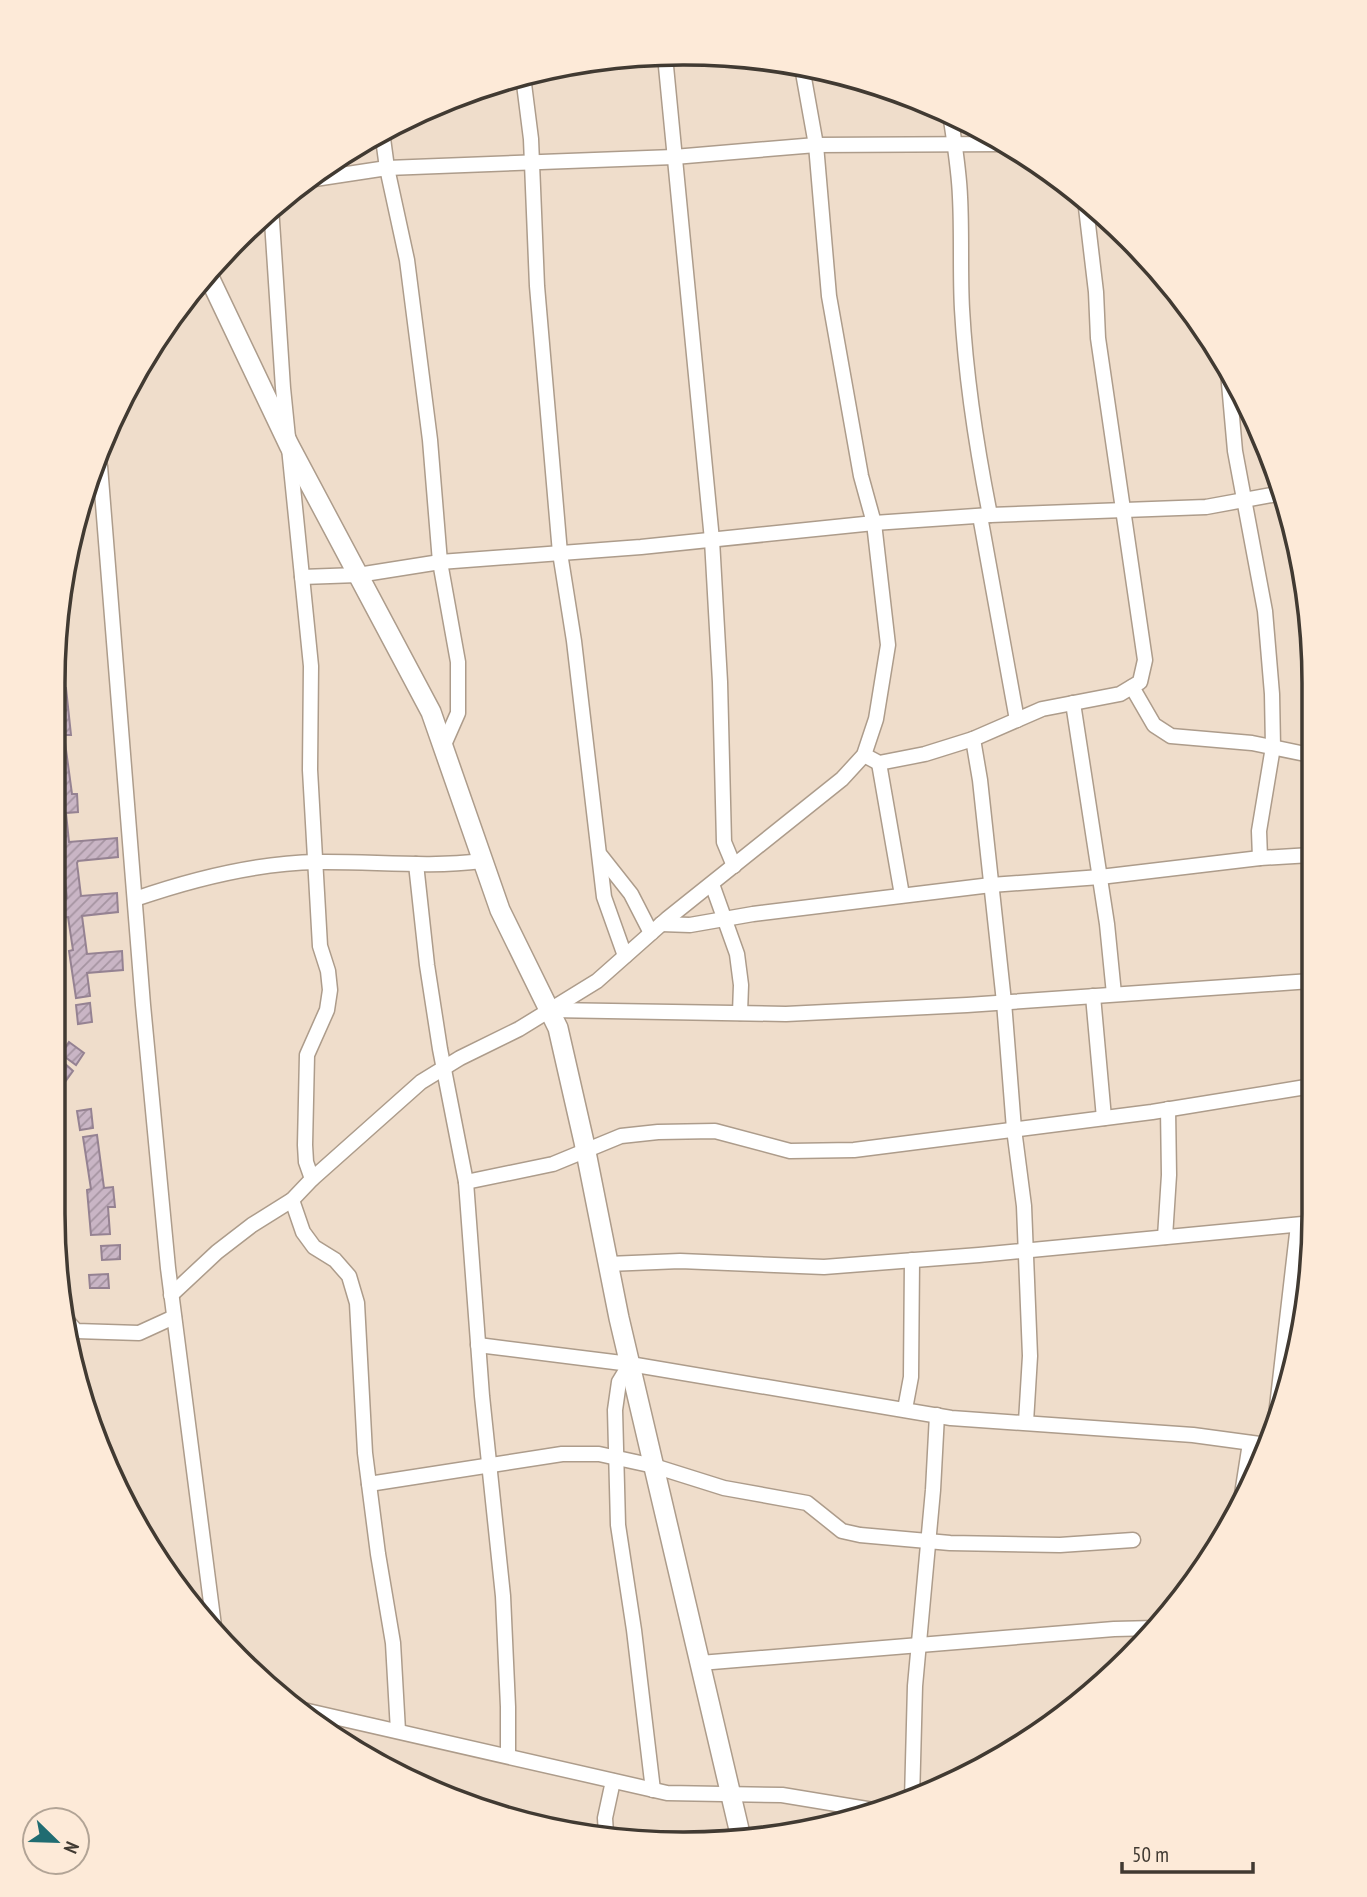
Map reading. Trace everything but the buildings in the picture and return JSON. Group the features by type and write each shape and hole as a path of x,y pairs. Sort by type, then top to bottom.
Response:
{"street":[{"path":"666,65 712,540 720,682 724,842 734,866"},
{"path":"172,1295 217,1252 252,1225 292,1200 421,1082 519,1029 597,981 656,928 842,779 864,755 876,719 888,645 874,523 861,476 829,296 816,145 804,77"},
{"path":"524,86 531,139 537,286 560,553 574,640 604,897 625,956"},
{"path":"952,127 960,198 962,307 967,378 993,582 1017,720"},
{"path":"384,143 407,260 430,440 440,562 458,662 458,713 443,747"},
{"path":"329,177 387,169 674,157 816,145 985,144"},
{"path":"864,755 879,763 925,754 973,739 1042,709 1120,694 1140,682 1145,660 1098,338 1096,292 1087,215"},
{"path":"272,222 283,388 311,666 310,770 320,946 328,971 330,990 327,1010 307,1055 305,1145 306,1162 312,1179"},
{"path":"212,283 289,445 431,712 500,911 558,1028 630,1364 739,1829"},
{"path":"1230,395 1235,451 1265,611 1272,694 1273,747 1259,831 1260,858"},
{"path":"101,477 143,1006 174,1317 212,1614"},
{"path":"302,577 358,575 440,562 712,540 874,523 985,515 1206,507 1272,495"},
{"path":"1132,687 1154,724 1171,736 1273,747 1302,753"},
{"path":"1073,703 1100,877 1114,994"},
{"path":"973,739 980,780 1024,1206 1030,1356 1027,1422"},
{"path":"879,763 902,895"},
{"path":"600,855 656,928"},
{"path":"656,928 991,885 1100,877 1302,856"},
{"path":"135,900 188,880 314,862 482,862"},
{"path":"416,864 427,965 466,1182 478,1345 503,1595 509,1707 508,1756"},
{"path":"712,884 737,954 741,985 740,1013"},
{"path":"549,1010 786,1014 1302,982"},
{"path":"1093,996 1104,1118"},
{"path":"466,1182 553,1164 621,1136 715,1131 790,1151 854,1150 1104,1118 1302,1088"},
{"path":"1165,1237 1169,1175 1168,1109"},
{"path":"292,1200 303,1232 314,1247 335,1260 349,1276 357,1303 365,1453 377,1554 393,1643 398,1731"},
{"path":"608,1264 680,1261 824,1267 1302,1224"},
{"path":"905,1409 911,1377 912,1260"},
{"path":"1287,1349 1300,1260"},
{"path":"76,1331 139,1333 174,1317"},
{"path":"478,1345 630,1364 937,1415 1257,1444"},
{"path":"630,1364 619,1382 615,1410 618,1525 634,1630 653,1790"},
{"path":"912,1788 915,1686 929,1540 937,1415"},
{"path":"1246,1470 1250,1443"},
{"path":"369,1484 562,1454 600,1454 654,1466 724,1488 807,1503 842,1531 860,1535 950,1543 1060,1545 1133,1540"},
{"path":"700,1663 1138,1633"},
{"path":"320,1714 667,1793 782,1795 856,1807"},
{"path":"606,1827 605,1818 614,1781"}]}
